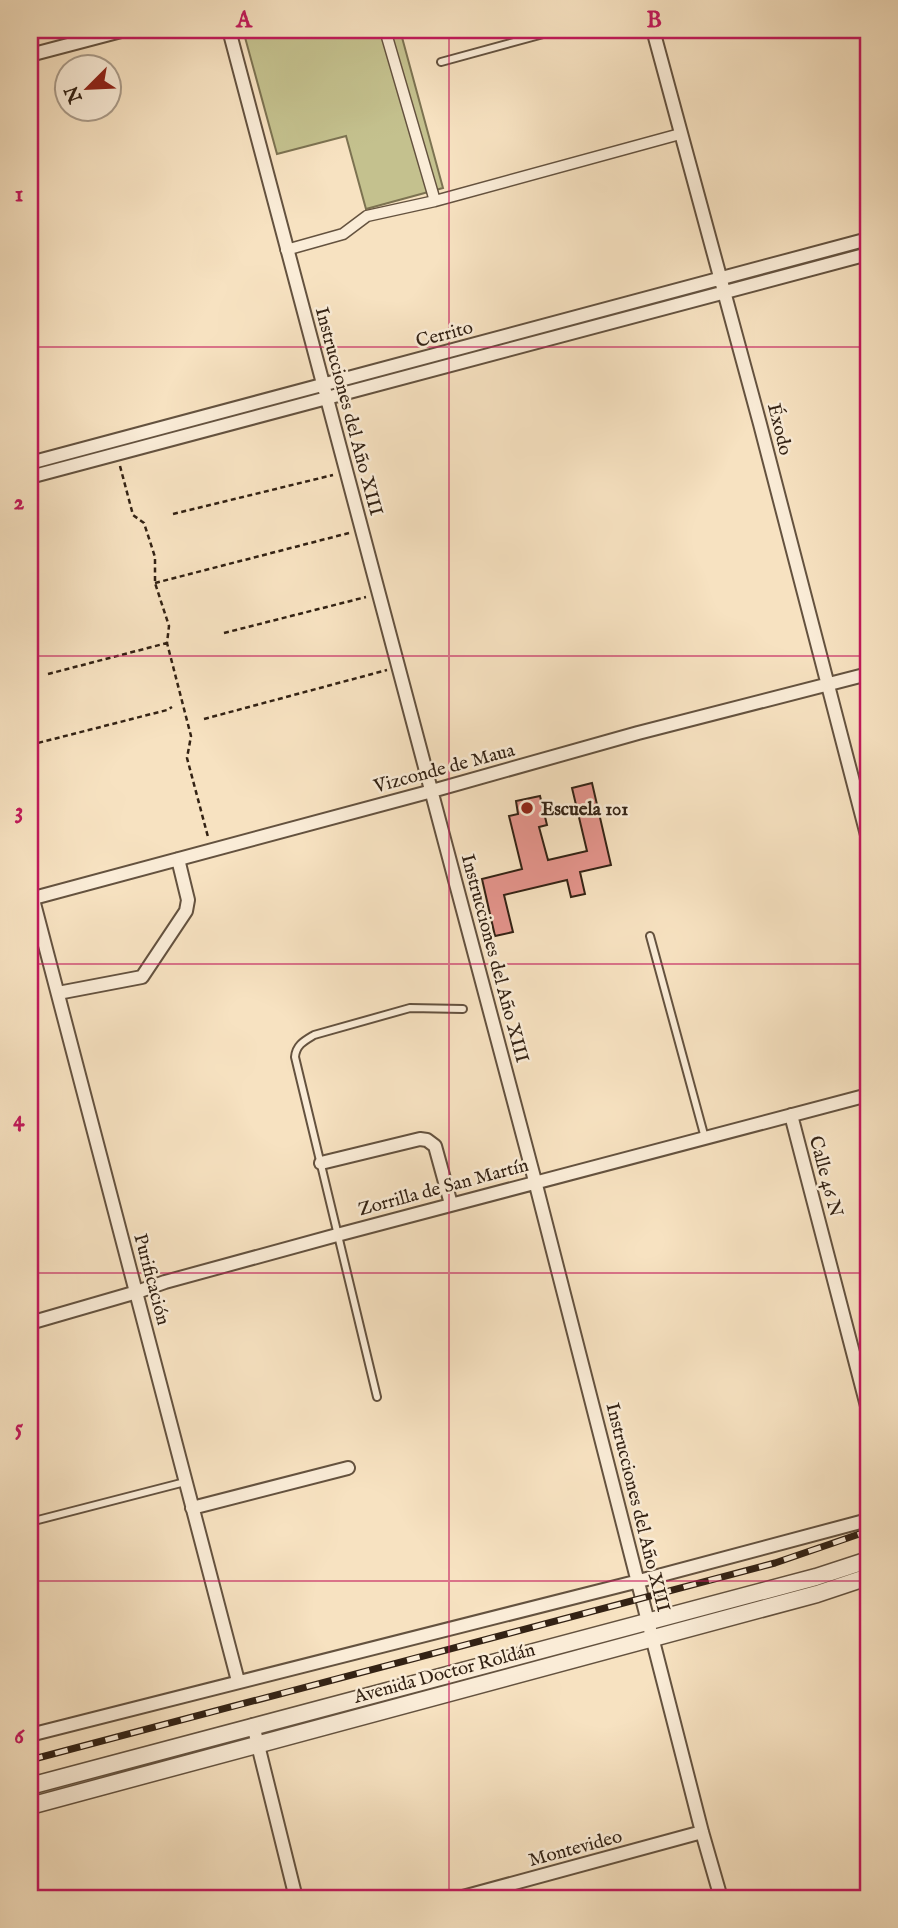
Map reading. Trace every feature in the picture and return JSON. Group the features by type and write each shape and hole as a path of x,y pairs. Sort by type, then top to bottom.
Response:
{"street":[{"path":"30,55 125,30"},
{"name":"Instrucciones del Año XIII","path":"229,30 535,1181 721,1898"},
{"path":"385,30 435,201"},
{"name":"Éxodo","path":"653,30 723,285 868,839"},
{"path":"286,250 343,234 367,216 435,201 680,134"},
{"name":"Cerrito","path":"30,477 328,399 723,285 868,239"},
{"name":"Cerrito","path":"30,463 324,385 723,285 868,254"},
{"name":"Vizconde de Maua","path":"31,895 178,859 638,733 868,674"},
{"path":"58,993 142,977 186,911 188,900 178,859"},
{"name":"Purificación","path":"31,895 238,1681"},
{"name":"Zorrilla de San Martín","path":"30,1323 165,1282 535,1181 868,1095"},
{"name":"Calle 46 N","path":"791,1115 868,1410"},
{"path":"321,1163 420,1139 427,1140 435,1146 451,1204"},
{"path":"192,1508 348,1468"},
{"name":"Avenida Doctor Roldán","path":"30,1735 639,1581 868,1520"},
{"name":"Avenida Doctor Roldán","path":"30,1786 816,1577 868,1560"},
{"name":"Avenida Doctor Roldán","path":"30,1805 817,1594 868,1577"},
{"path":"253,1725 296,1898"},
{"name":"Montevideo","path":"459,1898 702,1832"}],"lane":[{"path":"441,62 558,30"},
{"path":"650,936 705,1138"},
{"path":"377,1397 295,1057 300,1044 314,1035 410,1007 463,1009"},
{"path":"30,1522 185,1482"}],"path":[{"path":"116,454 133,515 144,523 155,557 155,583 169,626 167,643 191,736 187,758 212,850"},
{"path":"173,514 347,472"},
{"path":"155,583 362,529"},
{"path":"224,633 379,594"},
{"path":"48,674 167,643"},
{"path":"204,719 398,666"},
{"path":"30,746 172,707"}],"shaded area":[{"path":"243,30 400,30 443,188 366,209 346,136 277,154"}],"building":[{"path":"592,783 611,865 580,872 585,894 571,897 567,880 504,895 513,932 495,936 482,879 522,869 509,816 518,814 516,801 540,796 547,825 539,827 548,860 587,851 572,788"}],"railway":[{"path":"30,1760 775,1563 868,1531"}],"place":[{"name":"Escuela 101","path":"527,808"}]}
